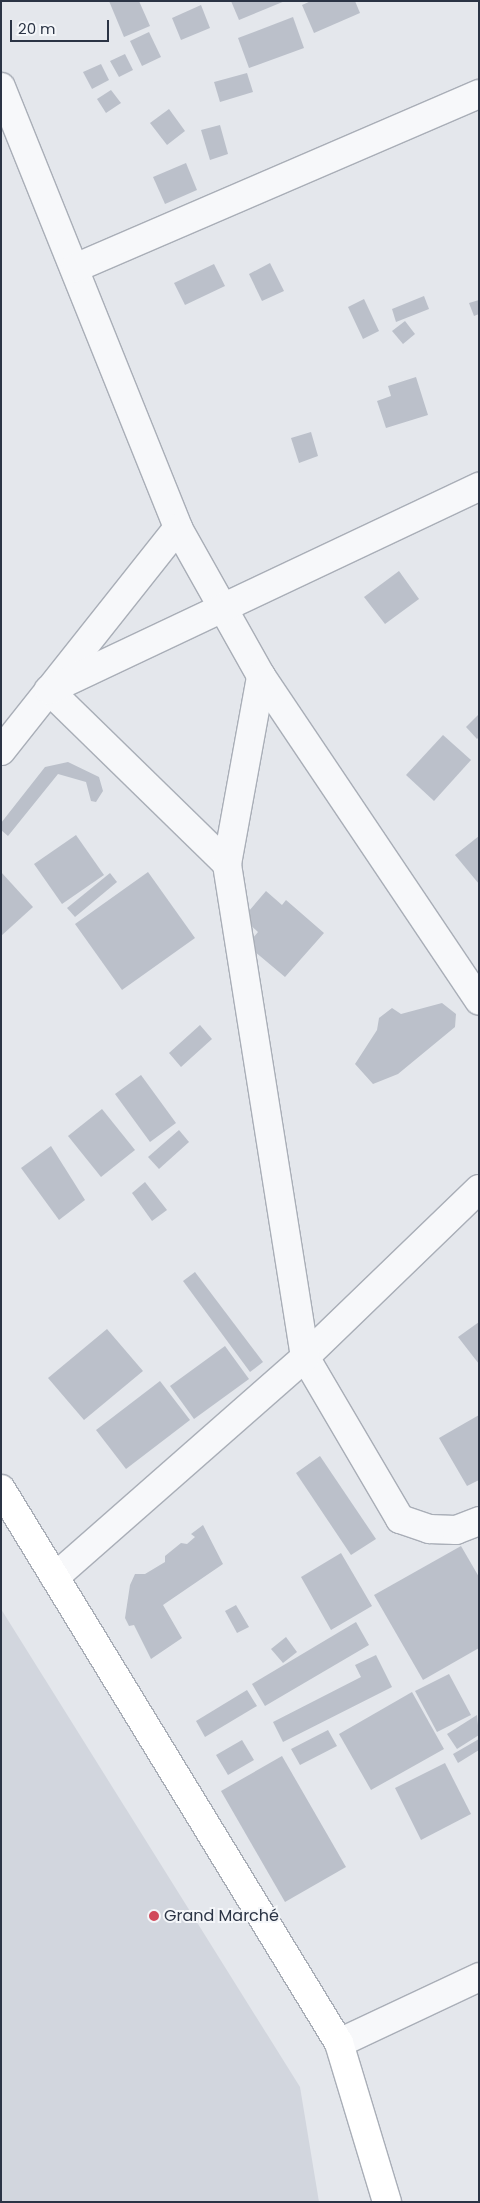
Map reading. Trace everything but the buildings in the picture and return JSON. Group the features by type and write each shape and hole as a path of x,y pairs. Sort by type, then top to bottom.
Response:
{"main road":[{"path":"1,1489 338,2043 387,2202"}],"street":[{"path":"1,87 178,528 223,604 261,676 479,1001"},
{"path":"75,268 479,94"},
{"path":"49,690 223,604 479,487"},
{"path":"1,751 178,528"},
{"path":"261,676 227,864 305,1358 400,1520 429,1529 456,1530 479,1521"},
{"path":"49,690 227,864"},
{"path":"55,1577 305,1358 479,1189"},
{"path":"338,2043 479,1977"}],"shaded area":[{"name":"Grand Marché","path":"1,1609 300,2087 319,2202 1,2202"}],"place":[{"name":"Grand Marché","path":"154,1916"}]}
